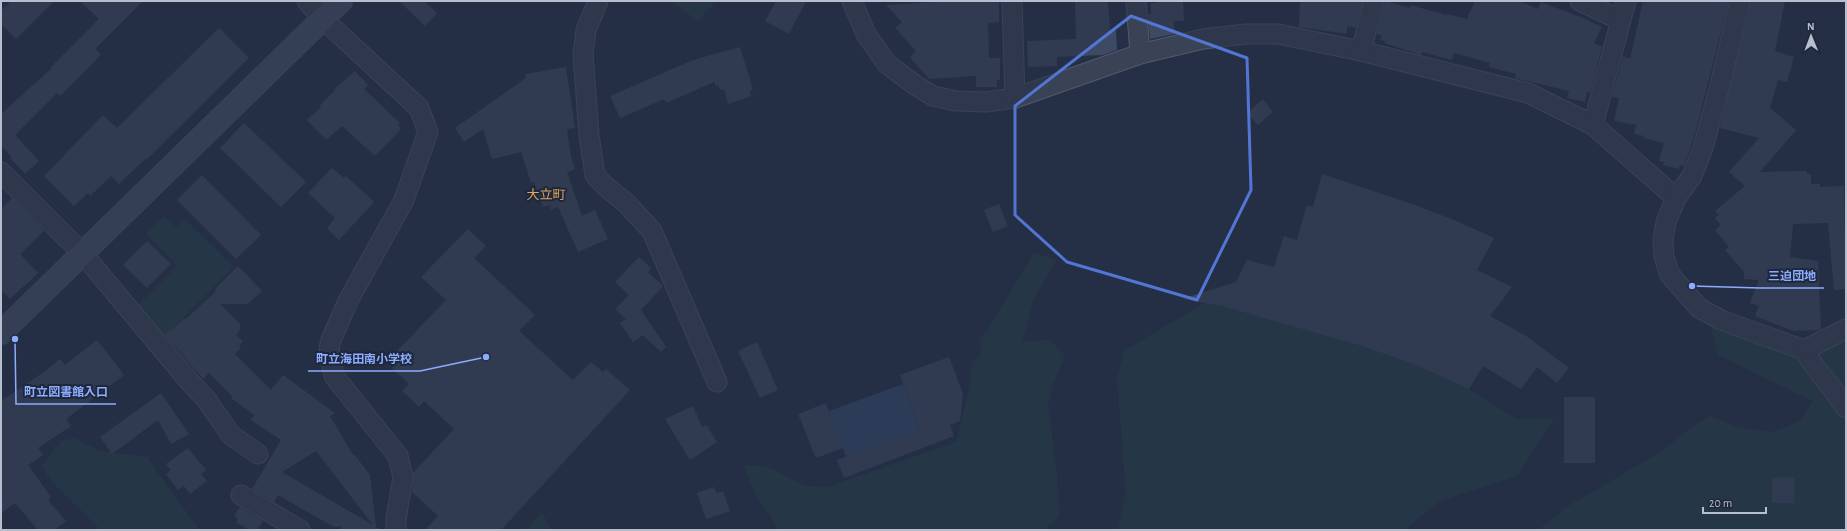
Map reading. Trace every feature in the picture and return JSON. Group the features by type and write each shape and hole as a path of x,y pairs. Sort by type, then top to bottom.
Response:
{"street":[{"path":"307,1 323,18 419,108 428,132 404,200 348,301 329,348 334,376 398,456 403,477 396,520 396,530"},
{"path":"1,334 341,1"},
{"path":"598,1 586,30 583,54 589,135 595,175 605,186 626,203 652,231 717,382"},
{"path":"852,1 866,34 887,64 915,85 933,96 956,102 986,102 1015,98 1140,54 1202,39 1246,34 1278,34 1361,51 1528,93 1593,125 1676,198"},
{"path":"1012,1 1015,98"},
{"path":"1136,1 1140,54"},
{"path":"1361,51 1374,1"},
{"path":"1580,1 1620,20"},
{"path":"1593,125 1626,1"},
{"path":"1740,1 1703,148 1692,176 1676,198 1666,222 1663,240 1664,257 1670,275 1699,308 1721,320 1804,350 1846,408"},
{"path":"1,172 82,254 189,381 206,399 231,435 258,454"},
{"path":"1804,350 1846,328"},
{"path":"241,495 300,530"}],"highlighted area":[{"path":"1131,16 1247,58 1251,190 1197,300 1067,262 1015,215 1015,106"}],"green space":[{"path":"671,1 716,1 698,21"},
{"path":"164,216 176,227 185,219 234,267 164,337 135,308 178,266 146,234"},
{"path":"1034,253 1057,260 1034,298 1022,342 1050,340 1065,356 1054,381 1048,405 1057,474 1059,516 1044,530 778,530 773,520 758,499 743,465 766,466 805,486 828,487 956,442 968,394 972,362 981,354 980,338 987,331"},
{"path":"1205,303 1222,306 1362,346 1414,364 1469,389 1516,419 1554,418 1517,476 1439,501 1405,530 1117,530 1126,493 1117,378 1125,350"},
{"path":"1711,328 1727,328 1770,343 1846,338 1846,530 1538,530 1570,505 1659,453 1688,430 1709,416 1741,428 1773,432 1800,421 1813,401 1718,355"},
{"path":"75,438 99,451 147,457 199,530 101,530 51,481 42,466 61,441"},
{"path":"542,512 551,530 526,530"}],"water":[{"path":"903,384 920,430 846,457 829,411"}],"building":[{"path":"11,1 54,1 16,39 1,24 1,11"},
{"path":"80,1 143,1 95,49 101,54 93,63 60,96 57,93 15,135 39,161 25,174 10,158 11,156 2,147 1,148 1,114 52,68 51,67 99,19"},
{"path":"399,1 424,1 437,13 425,26"},
{"path":"776,1 806,1 789,34 765,21"},
{"path":"951,1 999,1 999,22 988,23 989,58 1000,58 1000,80 997,80 997,87 976,87 976,76 929,79 910,57 916,51 895,28 902,22 886,5"},
{"path":"1075,1 1108,1 1110,31 1116,30 1117,50 1103,55 1057,57 1057,66 1028,67 1027,41 1076,39"},
{"path":"1157,1 1183,1 1184,21 1174,21 1175,34 1150,39 1148,14 1151,14 1151,3 1157,3"},
{"path":"1300,1 1363,1 1356,28 1347,26 1347,34 1299,27"},
{"path":"1385,1 1410,8 1410,5 1467,19 1475,1 1519,1 1538,9 1541,2 1583,18 1602,27 1594,43 1602,47 1590,93 1587,92 1585,102 1567,98 1569,91 1515,78 1516,74 1489,67 1490,63 1454,53 1452,60 1422,52 1421,55 1384,43 1385,41 1380,40 1382,35 1377,34"},
{"path":"1643,1 1729,1 1695,134 1684,166 1680,165 1679,169 1663,165 1664,162 1659,161 1664,143 1643,138 1644,136 1634,134 1636,125 1614,121 1619,98 1612,97 1623,56 1630,59"},
{"path":"1751,1 1785,1 1775,51 1794,57 1787,82 1778,80 1770,108 1796,130 1760,172 1807,171 1807,174 1811,174 1811,184 1820,184 1820,187 1844,186 1846,289 1834,290 1828,223 1793,224 1790,257 1818,261 1821,329 1819,330 1793,331 1755,316 1759,306 1750,303 1759,280 1744,279 1744,272 1725,250 1729,247 1715,230 1721,225 1715,218 1719,215 1715,211 1745,186 1729,172 1759,138 1720,128"},
{"path":"219,28 249,58 146,160 145,159 119,184 111,176 90,196 88,193 74,206 44,176 103,115 117,128"},
{"path":"740,47 753,89 750,91 751,96 728,104 724,89 720,90 718,85 716,86 714,82 666,103 664,99 620,118 610,96 693,60"},
{"path":"566,67 575,128 567,129 571,157 575,169 567,172 582,216 595,210 608,239 578,252 558,207 551,210 550,205 543,207 534,182 531,183 521,152 492,159 483,129 464,142 455,128 526,78 526,74"},
{"path":"355,71 368,85 364,89 400,123 398,125 401,129 375,156 342,126 326,140 307,120 321,107 320,105 335,90 334,89"},
{"path":"1263,99 1273,112 1258,125 1247,113"},
{"path":"244,123 306,182 281,207 220,148"},
{"path":"332,168 344,178 346,176 374,202 339,240 327,228 335,218 308,193"},
{"path":"1322,174 1412,204 1454,220 1494,238 1477,270 1512,287 1490,316 1526,336 1569,368 1557,383 1537,367 1521,389 1483,366 1469,389 1414,364 1362,346 1222,306 1182,299 1236,282 1247,260 1274,267 1284,236 1297,240 1307,205 1313,207"},
{"path":"202,175 261,235 236,259 177,200"},
{"path":"12,198 44,231 20,254 38,273 10,299 1,290 1,209"},
{"path":"999,204 1008,226 993,232 984,210"},
{"path":"468,229 486,246 474,258 535,315 519,331 573,380 591,362 603,372 606,369 630,390 501,530 425,530 438,516 412,492 413,473 454,429 424,401 419,407 402,391 409,384 392,368 403,356 397,351 446,300 421,277"},
{"path":"147,241 171,264 147,288 123,265"},
{"path":"639,257 651,268 648,272 663,286 641,310 666,347 661,352 643,335 633,342 620,323 626,319 615,309 629,295 615,282"},
{"path":"238,266 262,291 248,304 220,304 240,324 240,330 236,335 243,341 239,346 241,348 235,354 271,390 283,375 335,413 330,416 353,455 354,454 370,475 376,527 381,530 341,530 341,526 334,527 278,495 274,502 252,489 281,440 251,420 254,415 231,398 232,396 209,373 203,379 165,335 185,318 186,319 216,291 215,289","holes":["316,451 373,525 282,472"]},
{"path":"97,340 124,375 66,419 71,426 38,448 43,455 28,465 51,497 48,500 66,521 55,530 38,530 15,503 1,513 1,401 47,370 60,359 65,365"},
{"path":"757,342 778,390 760,398 738,351"},
{"path":"949,357 963,394 960,421 950,425 954,436 844,478 837,460 920,430 900,375"},
{"path":"161,393 189,434 171,444 158,420 112,454 100,437"},
{"path":"1564,397 1595,397 1595,463 1564,463"},
{"path":"826,403 843,448 816,458 798,414"},
{"path":"693,406 702,427 706,425 717,442 690,460 665,419"},
{"path":"188,448 206,470 201,474 207,481 190,494 184,486 178,490 166,474 171,470 166,464"},
{"path":"1795,477 1794,503 1772,503 1772,478"},
{"path":"714,487 717,493 723,491 730,511 706,519 697,493"},
{"path":"240,507 263,521 257,530 249,530 236,522 238,519 234,516"}],"place":[{"name":"三迫団地","path":"1692,286"},
{"name":"町立図書館入口","path":"15,339"},
{"name":"町立海田南小学校","path":"486,357"}],"district":[{"name":"大立町","path":"546,194"}]}
